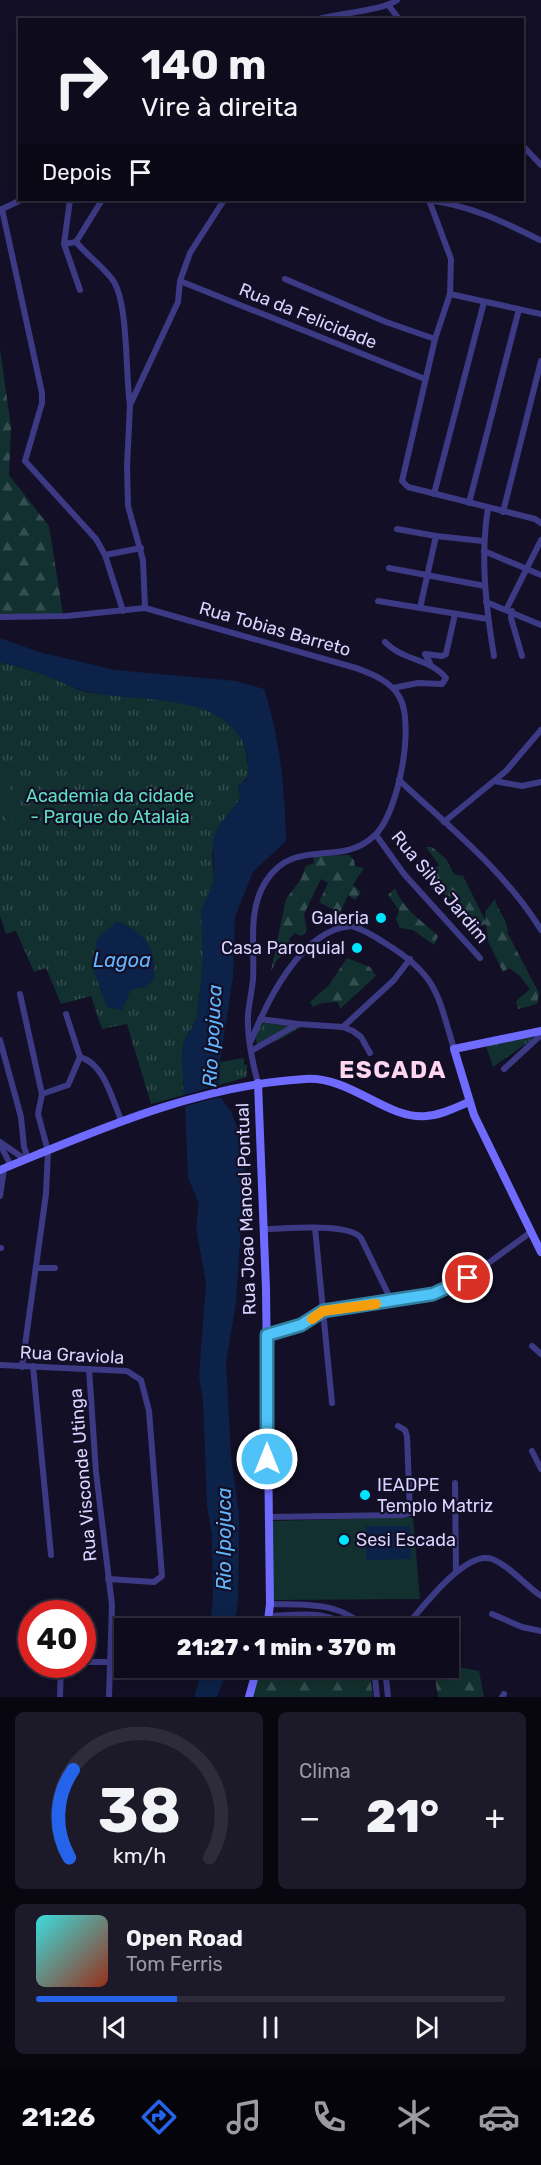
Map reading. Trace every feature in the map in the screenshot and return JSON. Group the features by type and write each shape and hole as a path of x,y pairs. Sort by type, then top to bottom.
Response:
{"street":[{"path":"322,18 337,13 389,6 397,0"},
{"path":"389,6 398,18"},
{"path":"524,147 541,165"},
{"path":"19,201 1,209 36,365 42,403 25,461 92,534 105,555 123,611"},
{"path":"70,201 64,244 80,290"},
{"path":"64,244 76,242 101,201"},
{"path":"130,405 178,302 180,281 190,253 223,201"},
{"path":"428,201 451,259 450,294 435,339 402,478 405,486 503,512 540,519"},
{"path":"436,201 458,204 488,214 540,240"},
{"path":"0,616 68,616 145,608 141,548 128,507 127,466 130,405 118,288 113,279 76,242"},
{"path":"285,279 386,322 435,339"},
{"name":"Rua da Felicidade","path":"180,281 425,379"},
{"path":"450,294 541,314"},
{"path":"434,494 484,302"},
{"path":"469,503 519,309"},
{"path":"503,512 541,361"},
{"path":"488,508 483,551 486,602 494,656"},
{"path":"397,529 483,541"},
{"path":"420,608 436,536"},
{"path":"522,656 510,610 541,540"},
{"path":"105,555 141,548"},
{"path":"483,551 541,575"},
{"path":"389,568 485,586"},
{"path":"378,601 488,619"},
{"path":"486,602 510,610 541,625"},
{"name":"Rua Tobias Barreto","path":"145,608 322,657 370,674 393,688"},
{"path":"258,1083 250,1047 255,904 266,881 274,871 292,858 311,853 345,852 361,846 376,835 389,810 399,780 406,726 403,705 393,688 444,683 447,680 424,654 442,656 446,654 455,614"},
{"path":"385,642 398,654 431,664"},
{"path":"444,822 517,760 541,730"},
{"path":"399,780 515,893 541,930"},
{"path":"494,781 522,786 541,782"},
{"name":"Rua Silva Jardim","path":"376,835 404,874 480,958"},
{"path":"250,1047 273,990 311,946 332,931 351,926 410,959 427,975 435,989 469,1102 541,1252"},
{"path":"343,1027 394,980 410,959"},
{"path":"20,994 42,1094 38,1114 48,1151 46,1194 22,1367"},
{"path":"42,1094 68,1085 80,1057 66,1014"},
{"path":"260,1018 298,1024 343,1027 361,1037 370,1053"},
{"path":"250,1047 298,1024"},
{"path":"454,1048 541,1033"},
{"path":"504,1069 541,1033"},
{"path":"0,1040 27,1159"},
{"path":"80,1057 93,1062 99,1070 122,1122"},
{"path":"5,1168 122,1122 177,1104 258,1083 307,1078 329,1080 414,1116 435,1115 469,1102"},
{"name":"Rua Joao Manoel Pontual","path":"258,1083 267,1335 269,1616"},
{"path":"0,1143 27,1159"},
{"path":"0,1143 5,1168 0,1196"},
{"path":"315,1228 332,1403"},
{"path":"264,1229 315,1228 350,1230 358,1234 392,1302"},
{"path":"267,1335 301,1325 323,1311 433,1294 456,1285 531,1232"},
{"path":"37,1268 55,1268"},
{"path":"532,1346 541,1354"},
{"name":"Rua Graviola","path":"0,1365 128,1371 141,1380 148,1399 162,1572 160,1579 154,1582 108,1579"},
{"path":"33,1366 51,1556"},
{"name":"Rua Visconde Utinga","path":"88,1369 96,1472 112,1605 109,1697"},
{"path":"267,1517 345,1518 410,1513 408,1443 405,1430 398,1426"},
{"path":"532,1451 541,1469"},
{"path":"454,1483 456,1572"},
{"path":"414,1618 456,1572 478,1560 491,1559 541,1596"},
{"path":"270,1604 331,1608 353,1618"},
{"path":"492,1614 522,1627 541,1631"},
{"path":"269,1616 327,1615 332,1618"},
{"path":"96,1662 110,1662"},
{"path":"60,1697 61,1678"},
{"path":"249,1697 254,1678"},
{"path":"375,1678 377,1697"},
{"path":"386,1678 388,1697"},
{"path":"376,1682 386,1681"}],"green space":[{"path":"0,349 11,427 9,475 49,526 63,614 0,615"},
{"name":"Academia da cidade - Parque do Atalaia","path":"0,662 44,675 79,690 165,700 207,710 225,720 244,744 249,775 238,788 241,798 218,827 212,854 214,881 202,911 203,962 197,1018 184,1042 182,1054 184,1095 151,1104 127,1024 102,1029 91,996 61,1004 46,968 34,972 16,931 6,934 0,916"},
{"path":"5,771 10,773 13,820 7,821 0,795 0,773"},
{"path":"56,774 62,805 47,809 41,777"},
{"path":"116,776 120,792 93,798 89,782"},
{"path":"426,847 432,847 446,859 454,874 463,876 486,922 485,912 495,899 508,934 539,993 537,1004 518,1009 516,1001 530,989 519,975 509,968 503,972 488,941 486,924 474,928 464,913 455,906 453,896 448,901 436,877 435,868 439,865"},
{"path":"349,855 354,860 355,866 364,868 353,885 361,892 355,900 348,895 340,913 319,902 328,883 321,879 304,914 307,931 301,936 295,933 289,939 294,946 277,960 271,971 286,899 301,879 306,866 314,863 313,856"},
{"path":"395,888 408,909 438,936 434,945 413,930 400,928 396,919 399,910 388,895"},
{"path":"347,958 370,967 376,976 340,1009 338,1002 322,1003 313,1007 310,1002 329,985"},
{"path":"261,1019 307,1023 283,1038 258,1048 255,1036"},
{"path":"531,1036 533,1039 493,1067 486,1046"},
{"path":"244,1058 244,1065 247,1064 247,1077 219,1085 220,1062"},
{"name":"Sesi Escada","path":"413,1517 420,1599 272,1600 272,1521"},
{"path":"459,1667 479,1671 484,1697 438,1697 435,1678 459,1678"},
{"path":"256,1678 370,1678 373,1697 251,1697"}],"water":[{"name":"Rio Ipojuca","path":"0,638 39,652 115,670 236,681 264,689 281,764 286,841 253,872 235,917 233,977 220,1062 219,1085 184,1095 182,1054 184,1042 197,1018 203,962 201,911 214,881 213,840 218,827 241,798 238,784 246,781 248,774 246,750 235,730 218,716 197,707 98,694 0,662"},
{"name":"Lagoa","path":"116,922 134,930 147,943 154,960 155,970 154,980 145,987 131,989 122,1010 107,1007 93,969 97,939"},
{"name":"Rio Ipojuca","path":"220,1097 231,1111 246,1150 236,1303 226,1362 231,1454 239,1515 238,1600 236,1618 211,1618 212,1537 207,1505 203,1401 199,1376 206,1283 196,1228 199,1203 188,1178 185,1106"},
{"path":"366,1526 410,1526 411,1559 366,1560"},
{"path":"200,1678 225,1678 217,1697 194,1697"}],"slow traffic":[{"path":"312,1319 323,1311 376,1304"}],"place":[{"name":"Galeria","path":"381,918"},
{"name":"Casa Paroquial","path":"357,948"},
{"name":"IEADPE Templo Matriz","path":"365,1495"},
{"name":"Sesi Escada","path":"344,1540"}],"district":[{"name":"ESCADA","path":"393,1070"}],"route":[{"path":"267,1459 267,1335 301,1325 323,1311 433,1294 468,1278"}]}
